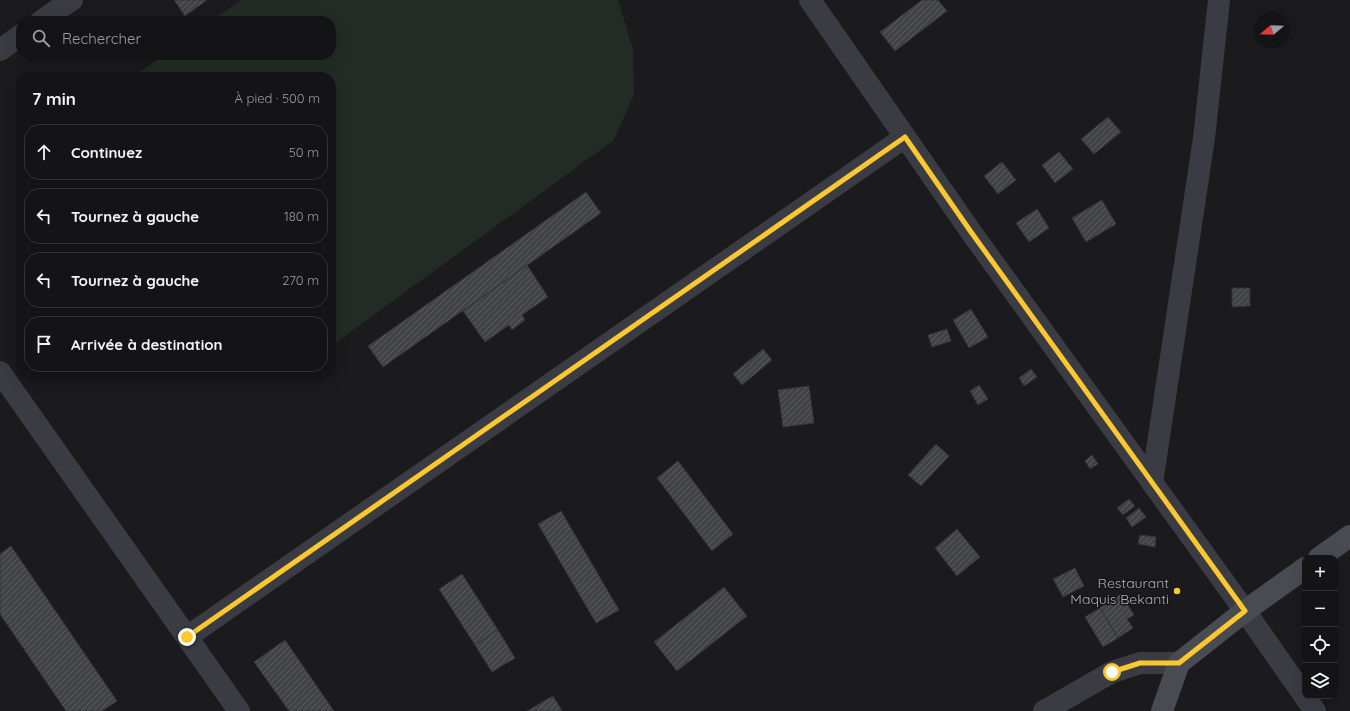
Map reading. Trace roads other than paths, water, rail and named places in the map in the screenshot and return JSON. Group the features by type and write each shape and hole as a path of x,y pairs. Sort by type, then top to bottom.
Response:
{"street":[{"path":"48,16 72,0"},
{"path":"810,0 905,137 1315,711"},
{"path":"1152,483 1204,138 1219,0"},
{"path":"0,50 16,39"},
{"path":"187,637 905,137"},
{"path":"0,372 239,711"},
{"path":"1323,555 1350,536"},
{"path":"1162,711 1179,663 1245,611 1302,570"},
{"path":"1044,711 1112,672 1140,663 1179,663"}],"place":[{"name":"Restaurant Maquis Bekanti","path":"1177,591"}]}
